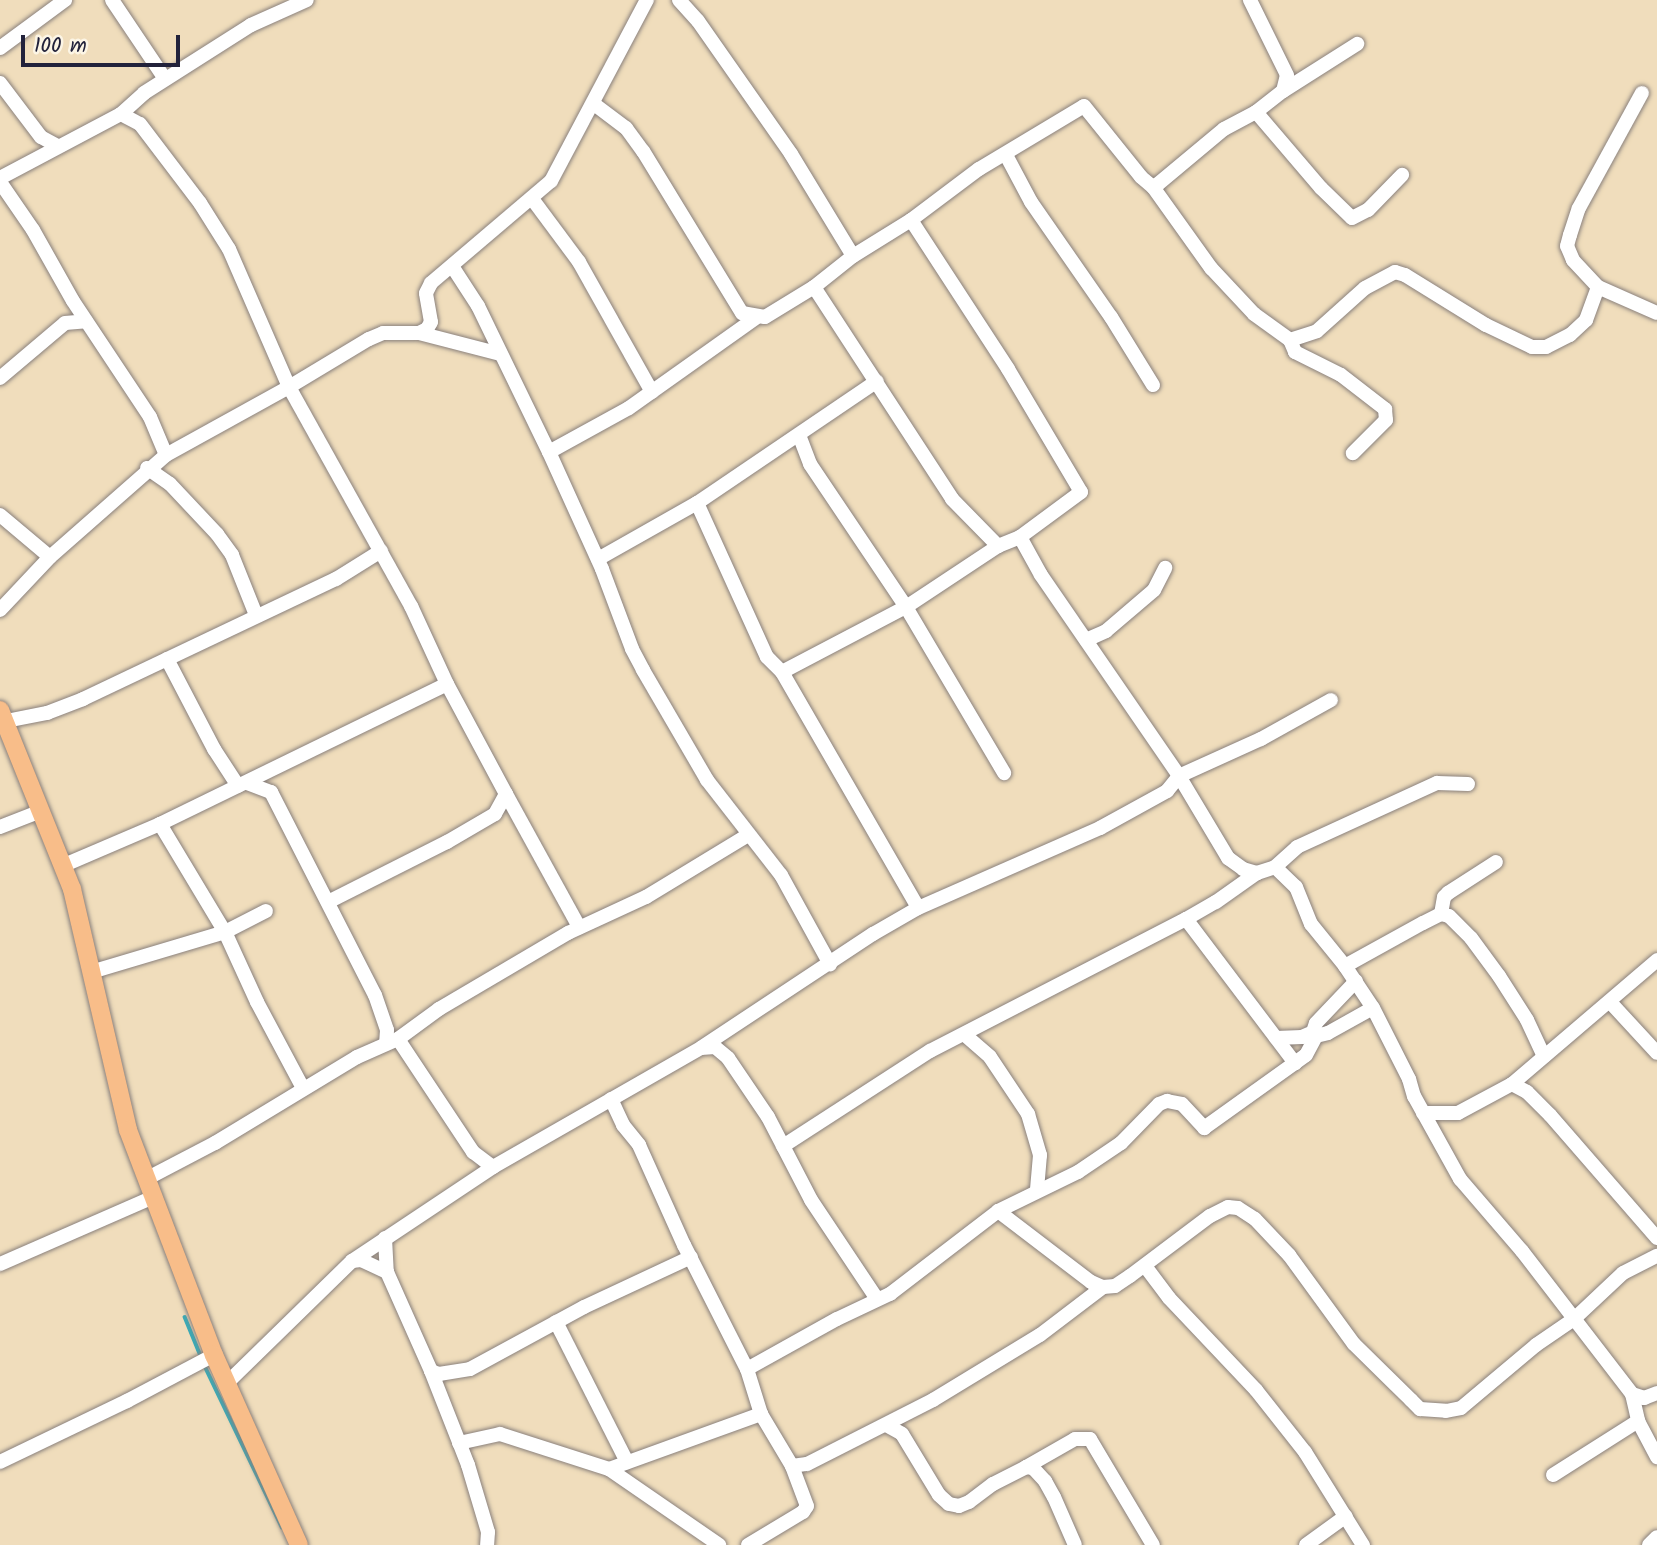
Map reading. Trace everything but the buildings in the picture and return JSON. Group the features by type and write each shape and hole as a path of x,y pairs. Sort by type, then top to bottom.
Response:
{"main road":[{"path":"3,715 72,889 128,1130 214,1355 299,1545"}],"street":[{"path":"0,48 65,0"},
{"path":"112,0 165,79"},
{"path":"166,454 156,426 73,301 33,230 0,180 57,146 121,114 165,79 251,25 307,0"},
{"path":"419,333 432,322 426,293 431,283 533,200 561,166 647,0"},
{"path":"679,0 698,21 791,154 853,256"},
{"path":"1250,0 1287,75 1283,91"},
{"path":"1153,187 1224,130 1256,112 1283,91 1356,44"},
{"path":"0,83 41,137 57,146"},
{"path":"1642,93 1579,208 1567,247 1573,260 1598,287 1657,313"},
{"path":"594,104 626,128 643,151 742,313 757,317 765,317 814,287 853,256 911,220 979,169 1084,106 1125,160 1153,187 1211,268 1254,314 1272,330 1290,340 1295,352 1340,375 1385,409 1386,419 1353,453"},
{"path":"1256,112 1321,188 1352,218 1368,210 1402,175"},
{"path":"121,114 141,124 200,203 222,238 248,289 289,387 411,606 447,684 579,927"},
{"path":"1006,155 1031,202 1111,317 1153,385"},
{"path":"533,200 579,262 652,393"},
{"path":"782,672 906,607 998,546 1020,537 1081,492 1008,369 911,220"},
{"path":"452,266 478,306 549,452 598,559 632,649 643,670 707,780 781,875 830,964"},
{"path":"1290,340 1317,331 1365,288 1395,272 1405,275 1486,325 1532,347 1546,347 1570,335 1586,320 1598,287"},
{"path":"814,287 952,499 998,546"},
{"path":"0,378 65,323 73,301"},
{"path":"549,452 652,393 757,317"},
{"path":"65,323 86,321"},
{"path":"0,610 50,557 166,454 383,333 419,333 500,354"},
{"path":"598,559 697,503 877,381"},
{"path":"799,436 810,464 906,607 1004,773"},
{"path":"148,468 170,484 217,534 232,555 256,615"},
{"path":"697,503 767,657 782,672 918,908"},
{"path":"0,515 50,557"},
{"path":"1020,537 1041,575 1179,776 1228,858 1244,869 1257,873"},
{"path":"3,715 60,709 336,579 381,551"},
{"path":"1086,640 1106,631 1154,590 1165,568"},
{"path":"167,659 214,749 242,785 271,792"},
{"path":"62,866 269,773 302,753 447,684"},
{"path":"227,1383 352,1261 494,1167 701,1048 873,934 918,908 1100,828 1167,791 1179,776 1261,739 1331,700"},
{"path":"269,773 271,792 375,995 392,1041 473,1152 494,1167"},
{"path":"783,1146 930,1051 1186,919 1257,873 1275,867 1297,847 1437,783 1468,784"},
{"path":"328,902 447,842 495,814 506,794"},
{"path":"0,827 41,811"},
{"path":"160,824 225,932 257,1002 303,1088"},
{"path":"146,1179 215,1143 303,1088 392,1041 439,1009 579,927 679,879 748,835"},
{"path":"1441,914 1444,897 1448,892 1496,862"},
{"path":"1275,867 1296,887 1305,913 1373,1008 1423,1113 1460,1179 1522,1251 1632,1394 1638,1421 1657,1457"},
{"path":"91,972 225,932 266,911"},
{"path":"1345,966 1441,914"},
{"path":"1441,914 1456,920 1471,938 1527,1020 1545,1056"},
{"path":"1186,919 1294,1063"},
{"path":"1423,1113 1444,1115 1478,1104 1512,1084 1657,960"},
{"path":"747,1368 890,1294 917,1276 998,1211 1077,1172 1121,1143 1159,1104 1167,1101 1182,1104 1204,1128 1306,1055 1329,1006 1356,981"},
{"path":"1610,1002 1657,1053"},
{"path":"1276,1038 1328,1033 1373,1008"},
{"path":"965,1035 990,1056 1028,1114 1040,1155 1037,1191"},
{"path":"701,1048 715,1047 728,1058 768,1117 811,1200 877,1299"},
{"path":"1512,1084 1527,1092 1550,1115 1657,1238"},
{"path":"611,1099 623,1125 639,1145 747,1368 761,1414 792,1466 807,1507 748,1545"},
{"path":"591,1111 623,1125"},
{"path":"1431,1128 1444,1115"},
{"path":"469,1183 473,1152"},
{"path":"4,1260 153,1197"},
{"path":"998,1211 1091,1282 1103,1287 1115,1286 1210,1216 1228,1207 1238,1208 1255,1219 1289,1255 1354,1344 1420,1409 1446,1411 1461,1408 1536,1345 1574,1320 1623,1273 1657,1256"},
{"path":"385,1238 387,1272 431,1371 459,1443 488,1532 487,1545"},
{"path":"431,1371 439,1374 470,1369 556,1322 691,1257"},
{"path":"352,1261 361,1259 387,1272"},
{"path":"1145,1266 1169,1298 1256,1390 1305,1452 1363,1545"},
{"path":"792,1466 807,1464 886,1425 1040,1335 1103,1287"},
{"path":"556,1322 627,1462"},
{"path":"0,1462 214,1355"},
{"path":"1632,1394 1644,1398 1657,1393"},
{"path":"610,1469 761,1414"},
{"path":"1553,1475 1638,1421"},
{"path":"886,1425 902,1434 939,1495 949,1504 959,1506 1075,1439 1090,1439 1153,1545"},
{"path":"459,1443 500,1434 610,1469 719,1545"},
{"path":"1026,1467 1033,1468 1045,1481 1075,1545"},
{"path":"1306,1545 1346,1516"},
{"path":"1649,1545 1657,1537"}],"waterway":[{"path":"185,1317 201,1356"},
{"path":"204,1364 282,1527"}]}
